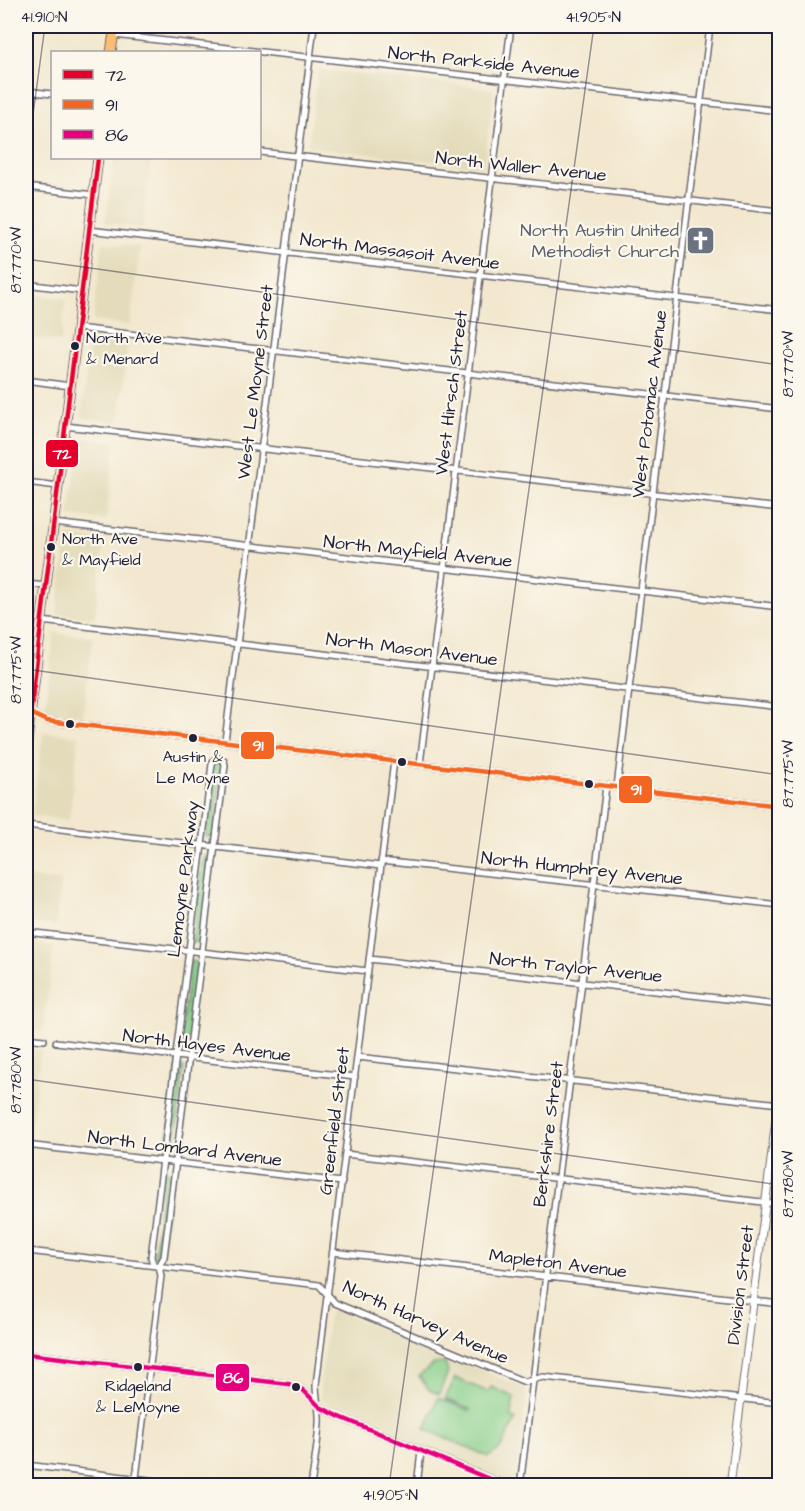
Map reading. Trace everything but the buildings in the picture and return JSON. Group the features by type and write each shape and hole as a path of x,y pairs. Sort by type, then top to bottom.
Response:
{"main road":[{"path":"111,51 114,30"},
{"path":"26,749 29,684 41,621 98,159"}],"street":[{"name":"West Le Moyne Street","path":"225,741 314,26"},
{"name":"West Hirsch Street","path":"420,764 512,26"},
{"name":"West Potomac Avenue","path":"617,787 710,26"},
{"name":"North Parkside Avenue","path":"114,30 310,58 780,111"},
{"path":"26,91 51,94"},
{"name":"North Waller Avenue","path":"261,152 780,211"},
{"path":"26,187 94,195"},
{"name":"North Massasoit Avenue","path":"89,230 780,310"},
{"path":"26,284 82,291"},
{"path":"77,328 780,409"},
{"path":"26,380 70,386"},
{"path":"65,426 780,508"},
{"path":"26,482 58,486"},
{"name":"North Mayfield Avenue","path":"53,523 780,607"},
{"path":"26,584 45,586"},
{"name":"North Mason Avenue","path":"41,621 780,707"},
{"path":"28,713 47,721 780,806"},
{"name":"Lemoyne Parkway","path":"135,1485 160,1281 159,1266 164,1257 177,1162 225,765 224,761 219,758 212,764 151,1257 153,1263 159,1266"},
{"name":"Greenfield Street","path":"311,1485 320,1407 316,1385 394,761"},
{"name":"Berkshire Street","path":"520,1485 606,786"},
{"name":"North Humphrey Avenue","path":"26,825 202,846 780,904"},
{"path":"26,932 368,971"},
{"name":"North Taylor Avenue","path":"369,959 780,1005"},
{"path":"26,1038 44,1040"},
{"name":"North Hayes Avenue","path":"56,1042 355,1077"},
{"path":"357,1057 779,1104"},
{"name":"Division Street","path":"730,1485 780,1088"},
{"name":"North Lombard Avenue","path":"26,1145 342,1182"},
{"path":"345,1154 780,1204"},
{"name":"North Harvey Avenue","path":"28,1251 319,1285 335,1303 525,1382 543,1377 780,1403"},
{"name":"Mapleton Avenue","path":"333,1252 780,1304"},
{"path":"26,1354 289,1384 303,1390 320,1407 507,1485"},
{"path":"417,1485 421,1451"},
{"path":"26,1465 198,1485"}],"shaded area":[{"path":"130,26 177,26 176,34 129,28"},
{"path":"318,69 494,89 484,167 308,147"},
{"path":"114,159 151,159 143,228 105,223"},
{"path":"103,243 140,247 130,325 93,321"},
{"path":"29,294 66,298 61,342 26,338"},
{"path":"91,340 128,344 119,423 81,418"},
{"path":"79,438 116,442 106,520 69,516"},
{"path":"67,536 104,540 95,618 57,614"},
{"path":"54,633 93,637 83,716 45,711"},
{"path":"43,732 79,736 69,820 32,816"},
{"path":"26,877 61,881 56,926 26,923"},
{"path":"26,942 54,945 43,1031 26,1029"},
{"path":"26,1049 41,1050 30,1136 26,1136"},
{"path":"333,1309 527,1389 517,1477 508,1481 344,1413 321,1399 320,1386 329,1313"}],"green space":[{"path":"218,763 222,766 213,838 205,837 214,764"},
{"path":"203,856 210,857 200,943 192,942"},
{"path":"190,961 197,962 187,1048 179,1047"},
{"path":"177,1066 184,1067 174,1153 166,1152"},
{"path":"164,1171 171,1172 161,1258 154,1257"},
{"path":"445,1363 448,1372 439,1394 429,1390 419,1376 433,1364"},
{"path":"455,1378 488,1392 491,1387 514,1397 511,1418 516,1419 501,1448 489,1457 425,1429 438,1398 470,1411 470,1409 445,1399"}],"transit line":[{"name":"72","path":"26,749 98,159"},
{"name":"91","path":"26,711 47,721 780,806"},
{"name":"86","path":"26,1354 289,1384 303,1390 320,1407 340,1417 506,1486"}],"place":[{"name":"North Austin United Methodist Church","path":"700,240"},
{"name":"North Ave & Menard","path":"75,346"},
{"name":"North Ave & Mayfield","path":"51,547"},
{"name":"Austin & Le Moyne","path":"193,738"},
{"name":"Ridgeland & LeMoyne","path":"138,1367"}]}
